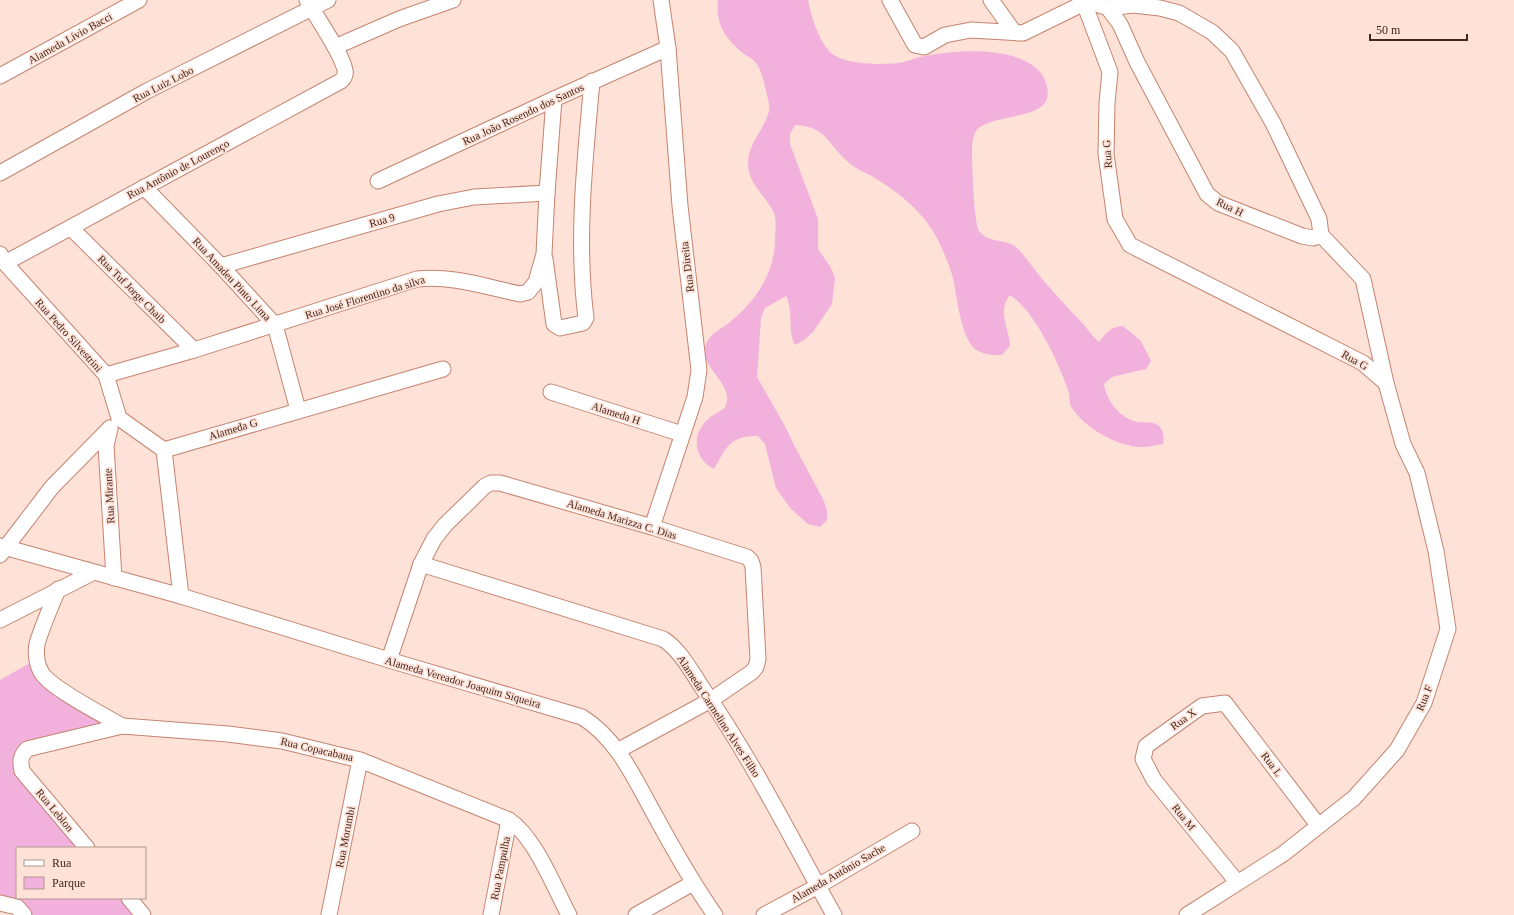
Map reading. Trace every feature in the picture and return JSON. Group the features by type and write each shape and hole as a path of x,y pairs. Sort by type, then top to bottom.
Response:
{"street":[{"name":"Alameda Lívio Bacci","path":"0,76 139,0"},
{"name":"Rua Luiz Lobo","path":"0,173 147,91 310,4 328,0"},
{"path":"310,4 335,47 399,19 453,0"},
{"name":"Rua Direita","path":"652,527 695,397 699,370 680,206 668,48 661,0"},
{"path":"890,0 915,45 924,47 945,35 971,30 1023,33 1084,2 1108,8 1133,5 1160,8 1179,13 1212,32 1232,51 1273,123 1319,219 1321,235 1363,279 1386,383"},
{"path":"991,0 1014,32 1018,33"},
{"name":"Rua G","path":"1084,2 1110,72 1107,103 1106,154 1116,219 1130,245 1363,363 1386,383"},
{"name":"Rua H","path":"1108,8 1123,30 1137,62 1207,194 1218,203 1302,236 1313,238 1321,235"},
{"name":"Rua Antônio de Lourenço","path":"2,258 71,228 335,86 341,82 345,70 335,47"},
{"name":"Rua João Rosendo dos Santos","path":"378,181 668,48"},
{"path":"544,254 554,324 560,328 583,323 586,318 582,287 580,250 584,170 592,82"},
{"name":"Rua José Florentino da silva","path":"106,375 275,325 417,279 433,277 451,279 525,294 532,289 536,282 544,254 546,193 554,99"},
{"name":"Rua Amadeu Pinto Lima","path":"144,188 222,266 275,325 298,410"},
{"name":"Rua 9","path":"222,266 438,204 474,197 546,193"},
{"name":"Rua Tuf Jorge Chaib","path":"71,228 194,350"},
{"name":"Rua Pedro Silvestrini","path":"2,258 106,375 115,423"},
{"name":"Alameda G","path":"164,450 443,369"},
{"name":"Rua F","path":"1187,915 1282,854 1354,798 1397,750 1424,703 1448,629 1436,551 1417,473 1403,444 1386,383"},
{"name":"Alameda H","path":"551,392 682,434"},
{"path":"2,550 52,487 115,423 164,450 181,596"},
{"name":"Rua Mirante","path":"114,578 106,446 115,423"},
{"name":"Alameda Marizza C. Dias","path":"421,564 434,539 445,525 485,486 491,483 500,483 652,527 747,557 751,560 754,567 758,659 756,667 752,672 711,700"},
{"name":"Alameda Vereador Joaquim Siqueira","path":"2,550 181,596 582,717 595,725 619,750 693,883 715,915"},
{"path":"389,660 421,564"},
{"name":"Alameda Carmelino Alves Filho","path":"421,564 663,639 673,645 711,700 774,803 834,915"},
{"path":"0,620 58,589 92,573"},
{"path":"58,589 38,644 36,654 39,666 44,676 55,685 122,726"},
{"path":"619,750 711,700"},
{"name":"Rua L","path":"1225,703 1318,825"},
{"name":"Rua X","path":"1146,746 1202,706 1225,703"},
{"name":"Rua Copacabana","path":"22,771 20,762 22,755 27,749 122,726 228,734 282,741 360,760 509,820 522,831 535,850 569,915"},
{"name":"Rua M","path":"1146,746 1143,759 1154,780 1237,882"},
{"name":"Rua Morumbi","path":"329,915 360,760"},
{"name":"Rua Leblon","path":"22,771 86,847"},
{"name":"Rua Pampulha","path":"491,915 509,820"},
{"name":"Alameda Antônio Sache","path":"764,915 818,886 912,831"},
{"path":"636,915 693,883"},
{"path":"130,899 143,915"},
{"path":"0,903 17,907 24,915"}],"green space":[{"path":"718,0 808,0 816,27 825,46 835,56 842,59 862,63 891,64 924,56 953,52 969,51 1001,53 1016,57 1029,63 1040,72 1045,79 1047,87 1047,98 1042,106 1020,115 983,125 976,131 972,145 972,160 977,226 979,231 988,238 1008,243 1017,248 1042,279 1099,342 1109,331 1123,326 1141,341 1151,361 1146,369 1112,377 1104,384 1105,390 1115,408 1125,417 1138,422 1157,424 1162,430 1164,439 1163,444 1142,447 1123,444 1103,435 1085,423 1071,406 1065,381 1046,340 1028,313 1010,295 1004,307 1004,313 1010,346 1002,355 993,355 978,351 972,346 964,329 958,307 953,278 947,261 935,234 922,216 906,200 888,186 851,164 820,132 806,126 795,125 790,134 790,144 818,219 818,249 831,268 835,278 832,304 813,332 804,340 795,345 791,333 790,308 786,296 765,308 761,318 757,377 785,426 823,499 827,510 827,520 820,527 808,524 790,508 776,488 765,444 758,436 749,436 735,440 722,454 714,469 707,465 699,453 697,439 702,426 707,420 725,408 727,397 722,383 709,365 706,358 706,344 713,334 730,322 748,305 762,286 774,252 776,226 774,213 754,184 749,171 748,163 749,155 755,139 764,125 769,111 765,84 757,64 737,48 723,31 720,24"},
{"path":"32,662 108,722 18,755 80,847 16,847 16,899 124,899 137,915 30,915 0,898 0,680"}]}
